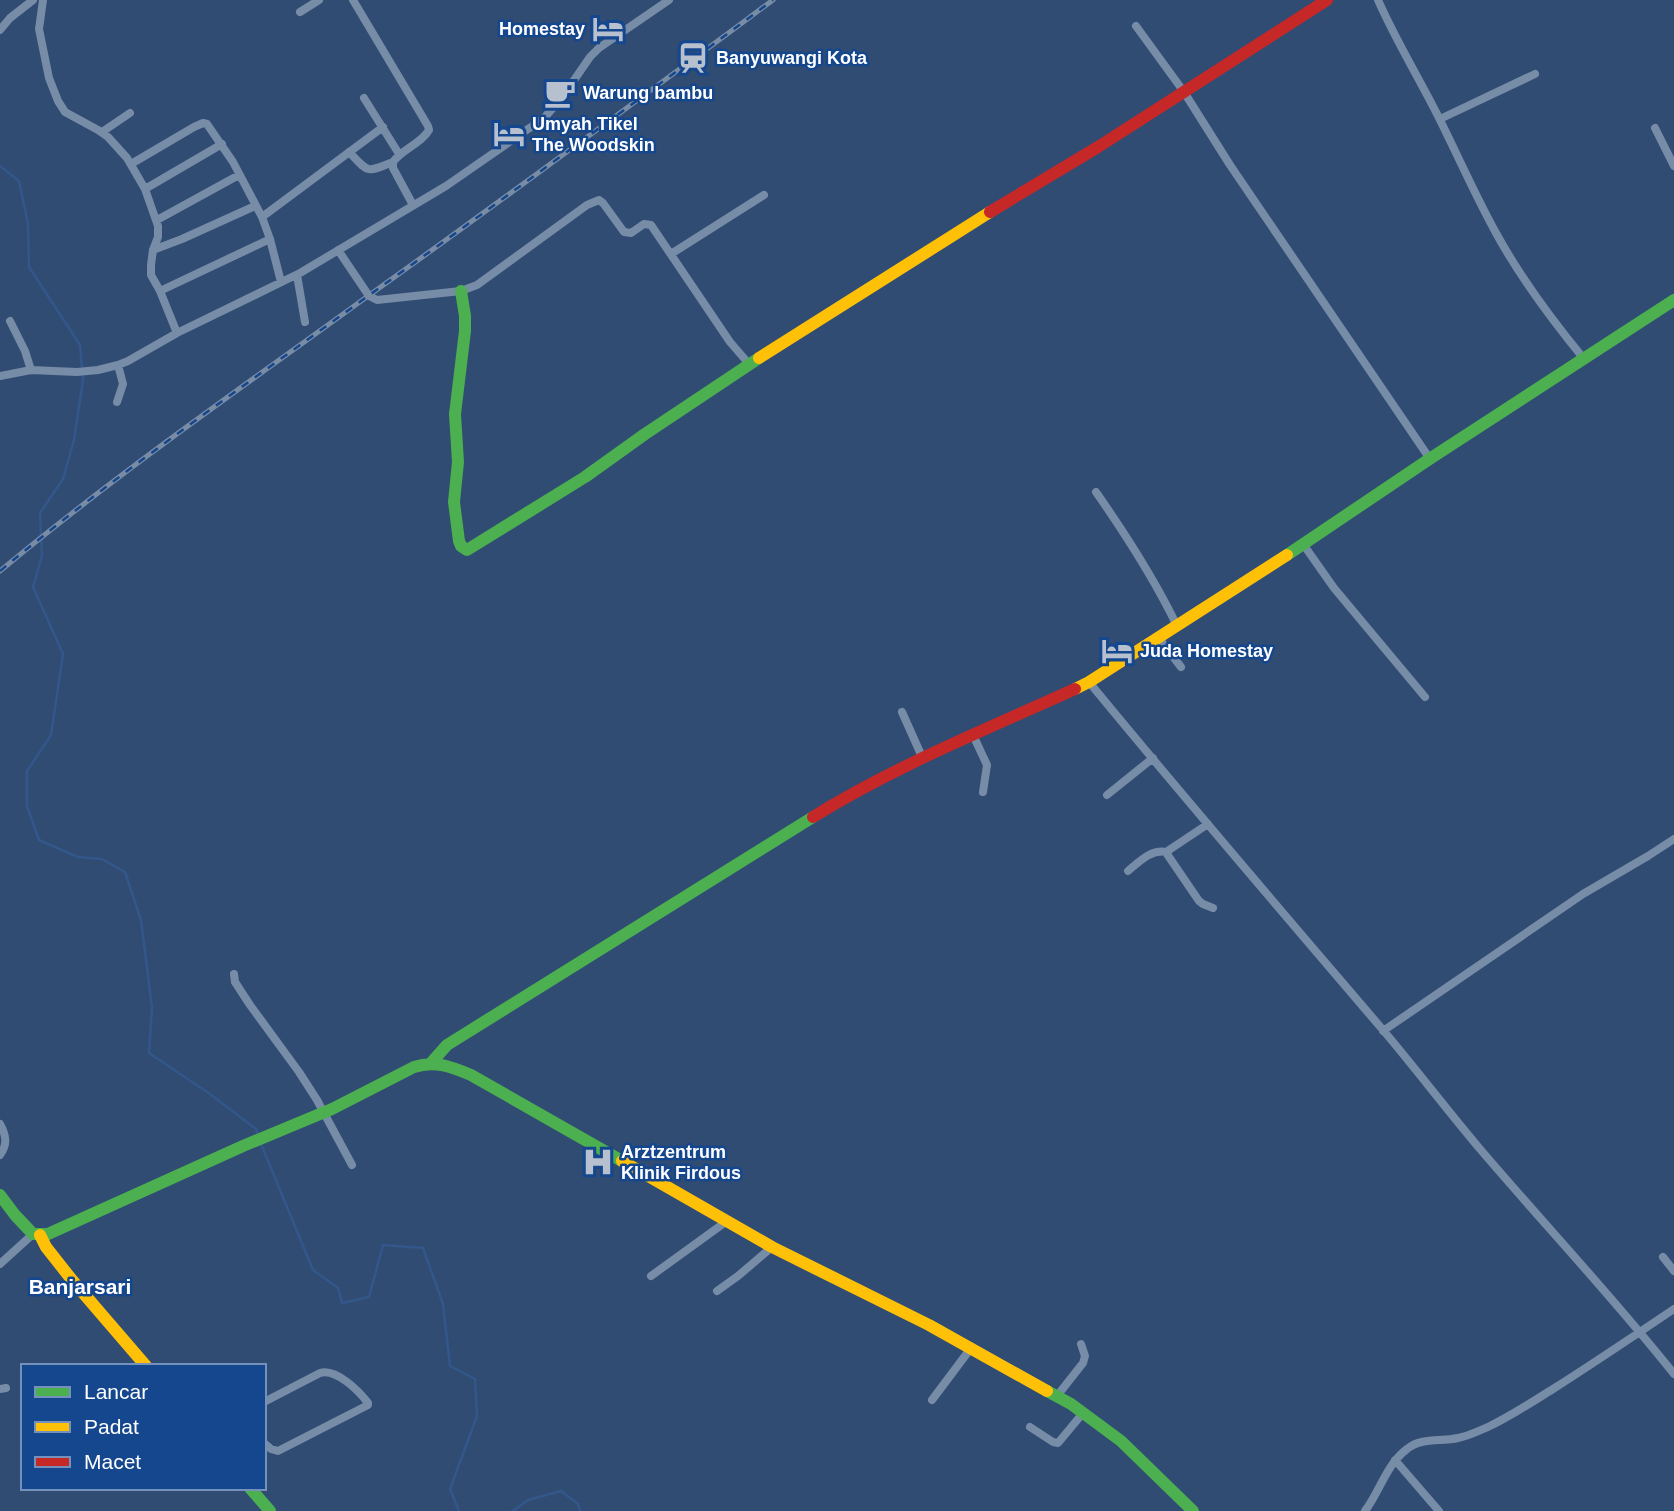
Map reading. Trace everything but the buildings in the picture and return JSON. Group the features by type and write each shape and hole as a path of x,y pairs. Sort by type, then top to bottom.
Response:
{"street":[{"path":"0,30 10,18 33,0"},
{"path":"43,0 39,29 49,78 58,101 65,112 102,132 131,164 145,189 157,220 158,237 150,270 177,333"},
{"path":"300,12 319,0"},
{"path":"349,152 372,171 393,162 429,130 354,0"},
{"path":"0,376 32,370 77,372 118,365 297,275 471,170 544,118 599,48 669,0"},
{"path":"461,291 465,331 455,414 458,462 454,502 459,541 467,550 585,477 749,363 1098,147 1327,0"},
{"path":"1378,0 1497,235 1544,308 1584,359"},
{"path":"1136,26 1184,92 1237,176 1430,459"},
{"path":"1440,120 1535,74"},
{"path":"364,98 400,154"},
{"path":"102,132 130,113"},
{"path":"131,164 203,123 209,126 222,144 262,217 281,282"},
{"path":"262,217 383,127"},
{"path":"1655,128 1674,166"},
{"path":"145,189 222,144"},
{"path":"393,162 393,168 413,205"},
{"path":"157,220 239,175"},
{"path":"671,254 764,195"},
{"path":"338,250 369,296 376,300 461,291 477,285 597,200 603,202 626,233 631,233 644,224 650,225 730,342 749,363"},
{"path":"153,250 255,206"},
{"path":"160,291 270,239"},
{"path":"297,275 305,322"},
{"path":"431,1063 447,1045 834,804 973,735 1089,682 1674,300"},
{"path":"10,321 32,370"},
{"path":"117,402 123,384 118,365"},
{"path":"1096,492 1133,546 1177,626"},
{"path":"1303,544 1334,588 1425,697"},
{"path":"1158,637 1181,667"},
{"path":"1089,682 1480,1149 1641,1332 1674,1374"},
{"path":"902,712 923,759"},
{"path":"973,735 987,765 983,792"},
{"path":"1107,795 1153,758"},
{"path":"1129,871 1153,852 1167,852 1208,824"},
{"path":"1383,1031 1583,894 1674,839"},
{"path":"1167,852 1199,901 1213,908"},
{"path":"234,974 235,982 299,1072 352,1165"},
{"path":"0,1264 36,1234 48,1234 323,1113 407,1070 431,1063 450,1066 471,1075 772,1247 929,1325 1057,1396 1121,1441 1193,1511"},
{"path":"0,1124 6,1141 0,1155"},
{"path":"2,1198 36,1234 144,1364"},
{"path":"651,1276 727,1221"},
{"path":"717,1291 772,1247"},
{"path":"1663,1257 1674,1271"},
{"path":"1365,1511 1389,1468 1413,1445 1424,1441 1456,1439 1498,1422 1674,1309"},
{"path":"1057,1396 1083,1363 1085,1356 1082,1344"},
{"path":"932,1400 971,1348"},
{"path":"266,1401 327,1371 340,1377 368,1405 278,1451 266,1445"},
{"path":"1030,1427 1058,1443 1083,1413"},
{"path":"1395,1460 1439,1511"},
{"path":"252,1490 270,1511"}],"waterway":[{"path":"0,166 19,181 28,224 29,267 80,345 82,368"},
{"path":"83,375 74,440 63,479 40,513 42,556 33,587 63,654 51,735 27,771 27,806 39,840 78,857 102,859 125,872 141,920 152,1008 149,1053 210,1094 256,1129 258,1135"},
{"path":"261,1144 313,1270 338,1288 342,1303 369,1297 383,1245 423,1248 443,1304 450,1366 475,1379 477,1416 450,1489 459,1511"},
{"path":"513,1511 528,1500 561,1491 578,1504 580,1511"}],"railway":[{"path":"0,571 182,430 521,186 773,0"}],"traffic: fast":[{"path":"461,291 465,331 455,414 458,462 454,502 459,541 467,550 585,477 759,358"},
{"path":"1287,555 1674,300"},
{"path":"431,1063 447,1045 813,817"},
{"path":"0,1195 33,1234 48,1234 332,1109 414,1067 429,1064 450,1067 471,1075 622,1161"},
{"path":"1047,1391 1071,1404 1121,1441 1193,1511"},
{"path":"252,1490 270,1511"}],"traffic: slow":[{"path":"759,358 990,212"},
{"path":"1075,689 1287,555"},
{"path":"622,1161 772,1247 929,1325 1047,1391"},
{"path":"40,1235 72,1280 144,1364"}],"traffic: jam":[{"path":"990,212 1098,147 1327,0"},
{"path":"813,817 876,781 1075,689"}],"place":[{"name":"Homestay","path":"608,29"},
{"name":"Banyuwangi Kota","path":"693,58"},
{"name":"Warung bambu","path":"560,93"},
{"name":"Umyah Tikel The Woodskin","path":"509,134"},
{"name":"Juda Homestay","path":"1117,651"},
{"name":"Arztzentrum Klinik Firdous","path":"598,1162"}],"district":[{"name":"Banjarsari","path":"80,1287"}]}
